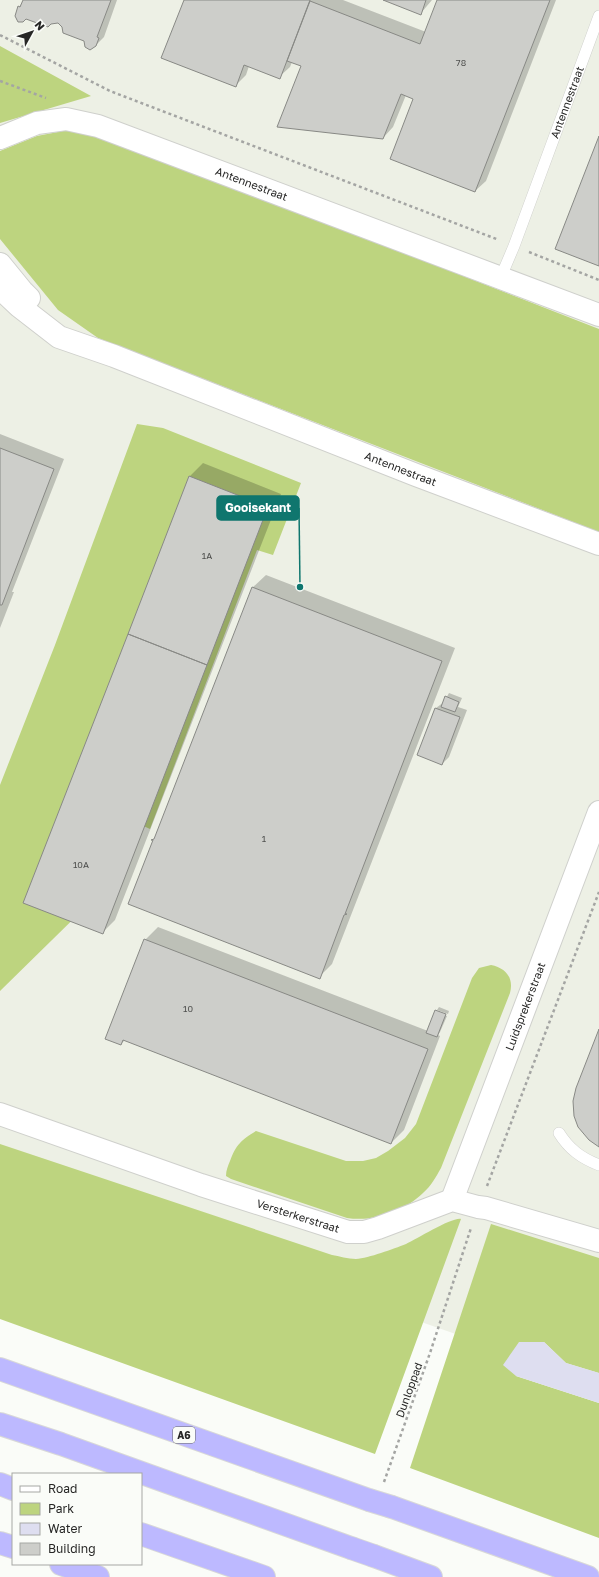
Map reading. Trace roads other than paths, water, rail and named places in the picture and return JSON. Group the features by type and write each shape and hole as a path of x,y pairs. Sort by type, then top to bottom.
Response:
{"highway":[{"name":"A6","path":"0,1370 376,1494 392,1507 588,1577"},
{"path":"0,1424 61,1444 431,1577"},
{"path":"0,1484 12,1489"},
{"path":"142,1534 261,1576"},
{"path":"0,1543 12,1547"},
{"name":"A6","path":"543,1561 599,1573"},
{"path":"64,1565 98,1577"}],"street":[{"name":"Antennestraat","path":"0,138 37,123 66,119 98,126 500,279 599,315"},
{"name":"Antennestraat","path":"0,264 22,291 57,323 114,356"},
{"name":"Antennestraat","path":"0,288 18,306 59,337 114,356 416,475 599,544"},
{"name":"Luidsprekerstraat","path":"452,1200 599,812"},
{"name":"Versterkerstraat","path":"0,1114 201,1185 348,1232 364,1232 378,1228 452,1200"},
{"path":"452,1200 486,1208 599,1241"}],"lane":[{"name":"Antennestraat","path":"500,279 514,246 599,16"},
{"path":"559,1133 575,1152 586,1160 599,1165"}],"water":[{"path":"519,1342 544,1342 566,1363 599,1373 599,1403 516,1376 503,1365"}],"place":[{"name":"Gooisekant","path":"300,587"}]}
